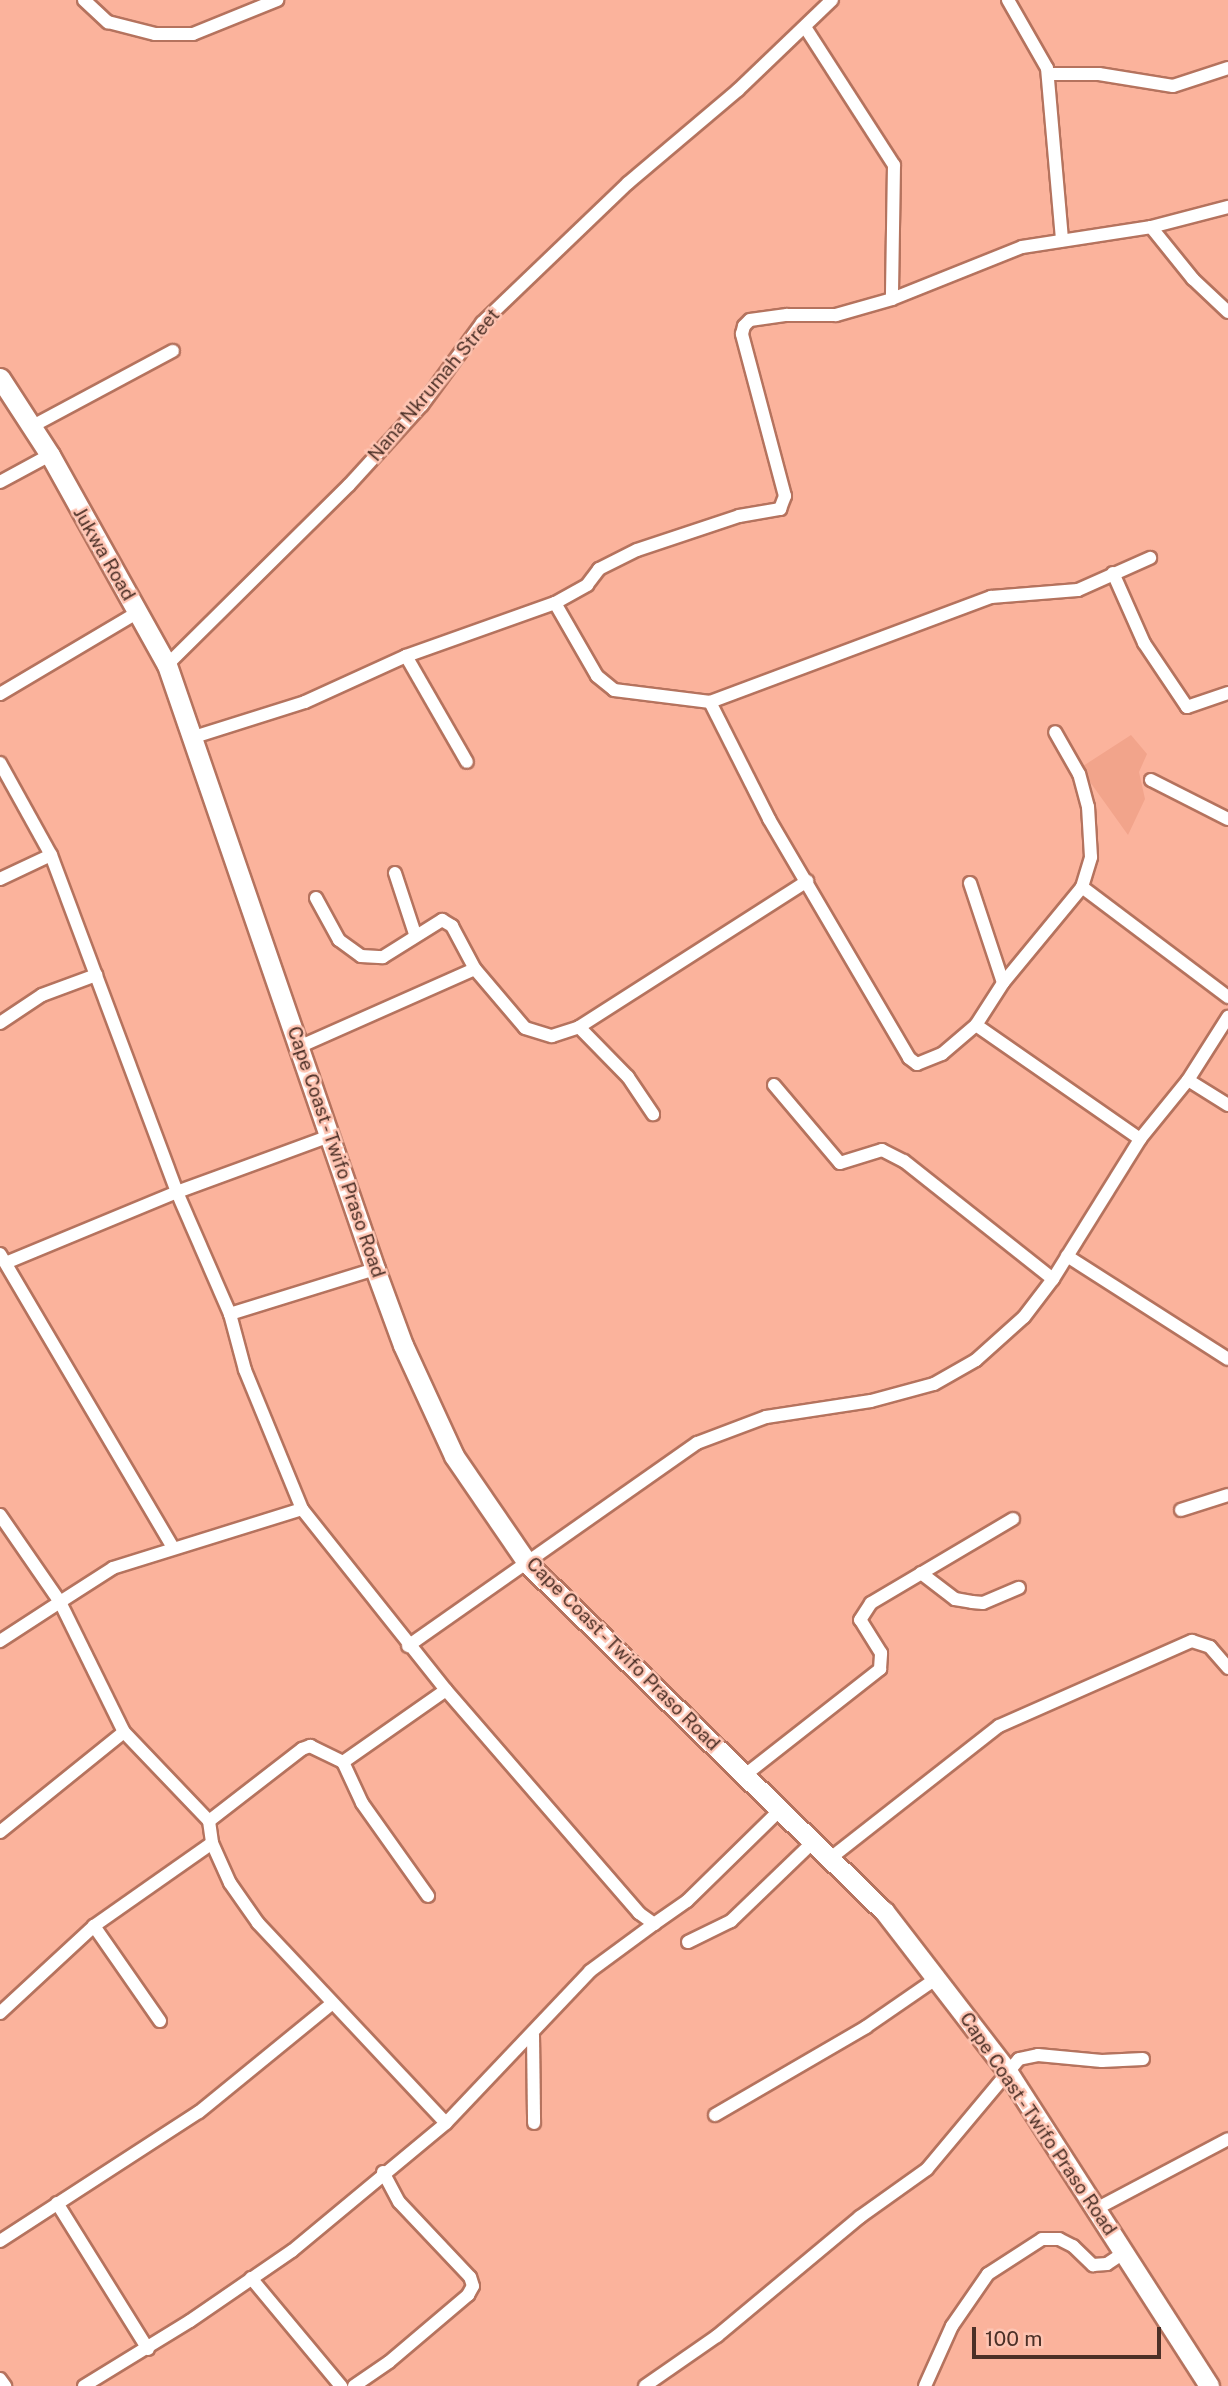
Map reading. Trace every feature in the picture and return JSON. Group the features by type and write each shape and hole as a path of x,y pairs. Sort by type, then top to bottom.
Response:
{"main road":[{"name":"Jukwa Road","path":"0,378 50,455 167,665 194,737"},
{"name":"Cape Coast - Twifo Praso Road","path":"194,737 375,1269 403,1345 454,1456 528,1564 781,1809 828,1860 884,1911 1007,2071 1209,2386"}],"street":[{"path":"85,0 108,22 155,34 193,34 277,0"},
{"path":"1008,0 1048,75 1062,240"},
{"name":"Nana Nkrumah Street","path":"167,665 358,475 422,405 482,323 628,183 805,27 824,3"},
{"path":"805,27 894,165 892,299"},
{"path":"1048,75 1099,74 1173,86 1228,68"},
{"path":"194,737 305,702 406,656 555,603 587,585 599,569 637,550 739,516 780,509 785,496 742,334 744,326 750,320 787,315 836,315 892,299 1022,247 1151,227 1228,207"},
{"path":"1151,227 1193,279 1228,312"},
{"path":"31,427 173,351"},
{"path":"0,482 50,455"},
{"path":"555,603 605,685 625,692 710,702 991,597 1078,590 1150,558"},
{"path":"1113,573 1144,643 1182,702 1194,707 1228,694"},
{"path":"0,694 138,612"},
{"path":"406,656 467,762"},
{"path":"710,702 807,881 909,1058 925,1064 976,1025 1003,983 1082,887 1091,858 1088,807 1079,774 1055,732"},
{"path":"0,763 51,855 177,1192 230,1314 245,1370 302,1509 408,1646 639,1913 654,1924"},
{"path":"1151,780 1228,819"},
{"path":"0,879 51,855"},
{"path":"395,873 415,934"},
{"path":"316,898 339,940 361,956 383,957 437,920 446,923 475,969 525,1028 552,1036 579,1027 807,881"},
{"path":"970,883 1003,983"},
{"path":"1082,887 1228,997"},
{"path":"301,1046 475,969"},
{"path":"0,1023 42,995 96,975"},
{"path":"408,1646 528,1564 649,1474 721,1433 766,1417 871,1401 934,1384 975,1360 1014,1326 1053,1279 1140,1139 1188,1080 1228,1017"},
{"path":"976,1025 1140,1139"},
{"path":"579,1027 628,1077 653,1114"},
{"path":"1188,1080 1228,1105"},
{"path":"774,1085 840,1163 882,1150 904,1161 1053,1279"},
{"path":"173,1548 4,1258 331,1136"},
{"path":"1067,1256 1228,1359"},
{"path":"230,1314 375,1269"},
{"path":"1181,1510 1228,1495"},
{"path":"0,1641 95,1576 173,1548 302,1509"},
{"path":"0,1516 60,1602 124,1732 209,1821 212,1843 230,1883 258,1923 330,2005 446,2123"},
{"path":"745,1776 810,1721 871,1679 883,1660 862,1626 863,1613 871,1603 1013,1519"},
{"path":"921,1573 956,1599 972,1602 983,1603 1019,1588"},
{"path":"828,1860 999,1726 1192,1641 1210,1647 1228,1668"},
{"path":"343,1762 446,1690"},
{"path":"0,1832 124,1732"},
{"path":"209,1821 302,1749 310,1746 343,1762 362,1803 428,1896"},
{"path":"84,2386 148,2348 292,2251 383,2172 446,2123 533,2035 590,1971 687,1901 781,1809"},
{"path":"0,2013 94,1926 212,1843"},
{"path":"688,1942 731,1921 812,1843"},
{"path":"94,1926 160,2021"},
{"path":"715,2115 866,2027 937,1978"},
{"path":"0,2241 199,2112 330,2005"},
{"path":"533,2035 534,2123"},
{"path":"645,2386 718,2336 860,2217 927,2169 1019,2059 1038,2054 1102,2061 1143,2059"},
{"path":"1096,2208 1228,2139"},
{"path":"354,2386 399,2354 468,2295 473,2286 470,2277 399,2202 383,2172"},
{"path":"57,2203 148,2348"},
{"path":"925,2386 953,2326 988,2274 1042,2239 1059,2239 1073,2246 1093,2265 1107,2264 1125,2252"},
{"path":"251,2278 341,2386"},
{"path":"0,2379 5,2386"}],"shaded area":[{"path":"1131,735 1147,754 1139,772 1145,799 1128,835 1080,768"}]}
